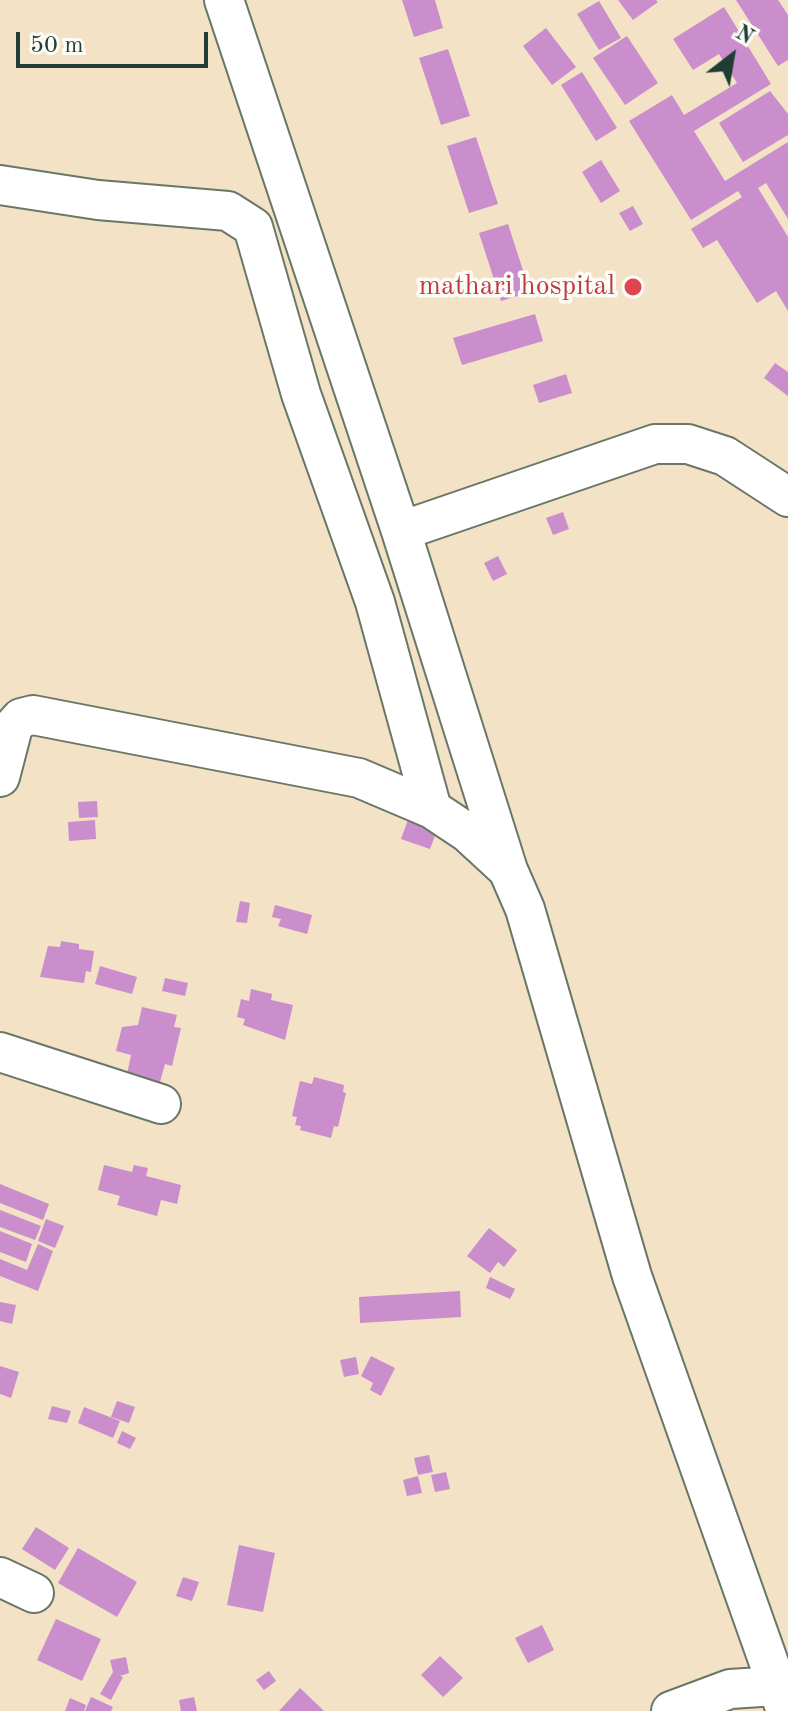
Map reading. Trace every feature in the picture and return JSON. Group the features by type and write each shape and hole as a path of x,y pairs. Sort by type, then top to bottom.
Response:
{"street":[{"path":"224,0 401,531 508,870 525,909 632,1276 771,1703"},
{"path":"0,185 98,200 228,211 253,227 301,394 375,602 432,809"},
{"path":"401,531 655,444 688,444 725,456 788,497"},
{"path":"0,777 13,727 21,718 33,715 359,778 432,809 468,833 508,870"},
{"path":"0,1052 161,1104"},
{"path":"0,1577 34,1593"},
{"path":"671,1711 730,1689 771,1703"}],"building":[{"path":"402,0 435,0 443,28 414,37"},
{"path":"618,0 656,0 658,2 633,20"},
{"path":"736,0 778,0 788,15 788,60 778,66"},
{"path":"599,1 621,38 599,50 577,14"},
{"path":"724,7 771,84 694,131 725,181 788,142 788,219 766,183 758,188 788,237 788,311 776,291 757,303 717,240 703,248 691,229 742,197 738,191 691,220 629,121 672,95 684,115 737,83 719,54 693,70 673,39"},
{"path":"546,28 576,67 552,85 523,46"},
{"path":"627,36 658,83 625,105 593,58"},
{"path":"448,49 470,116 441,125 419,58"},
{"path":"582,72 617,128 596,141 561,85"},
{"path":"770,91 788,114 788,135 743,162 719,123"},
{"path":"476,137 498,204 469,213 447,146"},
{"path":"601,160 620,191 601,203 582,172"},
{"path":"633,206 643,224 630,231 619,213"},
{"path":"508,224 530,292 501,301 479,233"},
{"path":"535,314 543,341 462,365 453,338"},
{"path":"775,363 788,372 788,396 764,378"},
{"path":"566,374 572,393 539,403 533,385"},
{"path":"563,512 569,529 553,535 546,518"},
{"path":"498,556 507,574 493,581 484,563"},
{"path":"97,801 98,817 79,818 78,802"},
{"path":"409,817 438,828 430,849 401,839"},
{"path":"95,820 96,839 69,841 68,822"},
{"path":"240,901 250,903 247,923 236,922"},
{"path":"275,905 312,915 307,934 278,926 281,919 272,917"},
{"path":"61,941 79,944 79,949 94,951 91,972 86,971 84,983 40,977 48,946 60,947"},
{"path":"100,966 137,977 132,994 95,984"},
{"path":"165,978 188,983 185,996 162,991"},
{"path":"251,989 272,994 271,1000 293,1005 285,1040 243,1025 245,1019 237,1017 241,999 249,1001"},
{"path":"142,1007 177,1015 174,1027 181,1028 172,1066 165,1064 159,1086 126,1079 131,1055 116,1051 122,1027 138,1025"},
{"path":"314,1077 344,1085 343,1092 346,1093 338,1127 334,1126 331,1138 300,1130 301,1126 295,1125 297,1117 292,1116 300,1081 312,1084"},
{"path":"104,1165 132,1172 134,1165 148,1168 146,1176 181,1185 177,1204 161,1200 157,1216 117,1205 120,1196 98,1190"},
{"path":"0,1184 49,1204 43,1220 0,1203"},
{"path":"0,1210 41,1226 35,1240 0,1227"},
{"path":"46,1219 64,1226 55,1248 38,1241"},
{"path":"489,1228 517,1250 504,1267 498,1262 490,1273 467,1256"},
{"path":"0,1231 32,1244 26,1262 0,1252"},
{"path":"38,1244 53,1251 38,1291 0,1276 0,1259 27,1270"},
{"path":"490,1277 515,1289 510,1299 486,1288"},
{"path":"460,1291 461,1317 360,1323 359,1297"},
{"path":"0,1302 16,1305 12,1324 0,1321"},
{"path":"371,1356 395,1368 381,1396 370,1390 373,1383 361,1376"},
{"path":"356,1357 359,1374 344,1377 340,1360"},
{"path":"0,1366 19,1372 11,1398 0,1394"},
{"path":"117,1401 135,1407 129,1423 111,1417"},
{"path":"52,1406 71,1411 67,1423 48,1419"},
{"path":"84,1407 120,1421 113,1438 78,1423"},
{"path":"122,1431 136,1438 130,1449 117,1443"},
{"path":"429,1455 433,1472 418,1475 414,1458"},
{"path":"446,1472 450,1489 435,1492 431,1475"},
{"path":"418,1476 422,1493 407,1496 403,1480"},
{"path":"36,1527 69,1548 55,1570 22,1549"},
{"path":"239,1545 275,1553 263,1612 227,1605"},
{"path":"78,1548 137,1582 117,1617 58,1583"},
{"path":"183,1577 199,1582 192,1601 176,1596"},
{"path":"56,1619 101,1639 82,1681 37,1660"},
{"path":"542,1625 554,1650 528,1663 515,1638"},
{"path":"440,1656 463,1678 443,1697 421,1675"},
{"path":"126,1657 129,1673 120,1676 123,1677 111,1700 100,1694 113,1672 110,1660"},
{"path":"269,1671 276,1681 264,1690 256,1680"},
{"path":"300,1688 324,1711 279,1711"},
{"path":"91,1697 113,1707 111,1711 85,1711"},
{"path":"194,1697 197,1711 181,1711 179,1700"},
{"path":"70,1698 86,1705 84,1711 65,1711"}],"place":[{"name":"mathari hospital","path":"633,287"}]}
